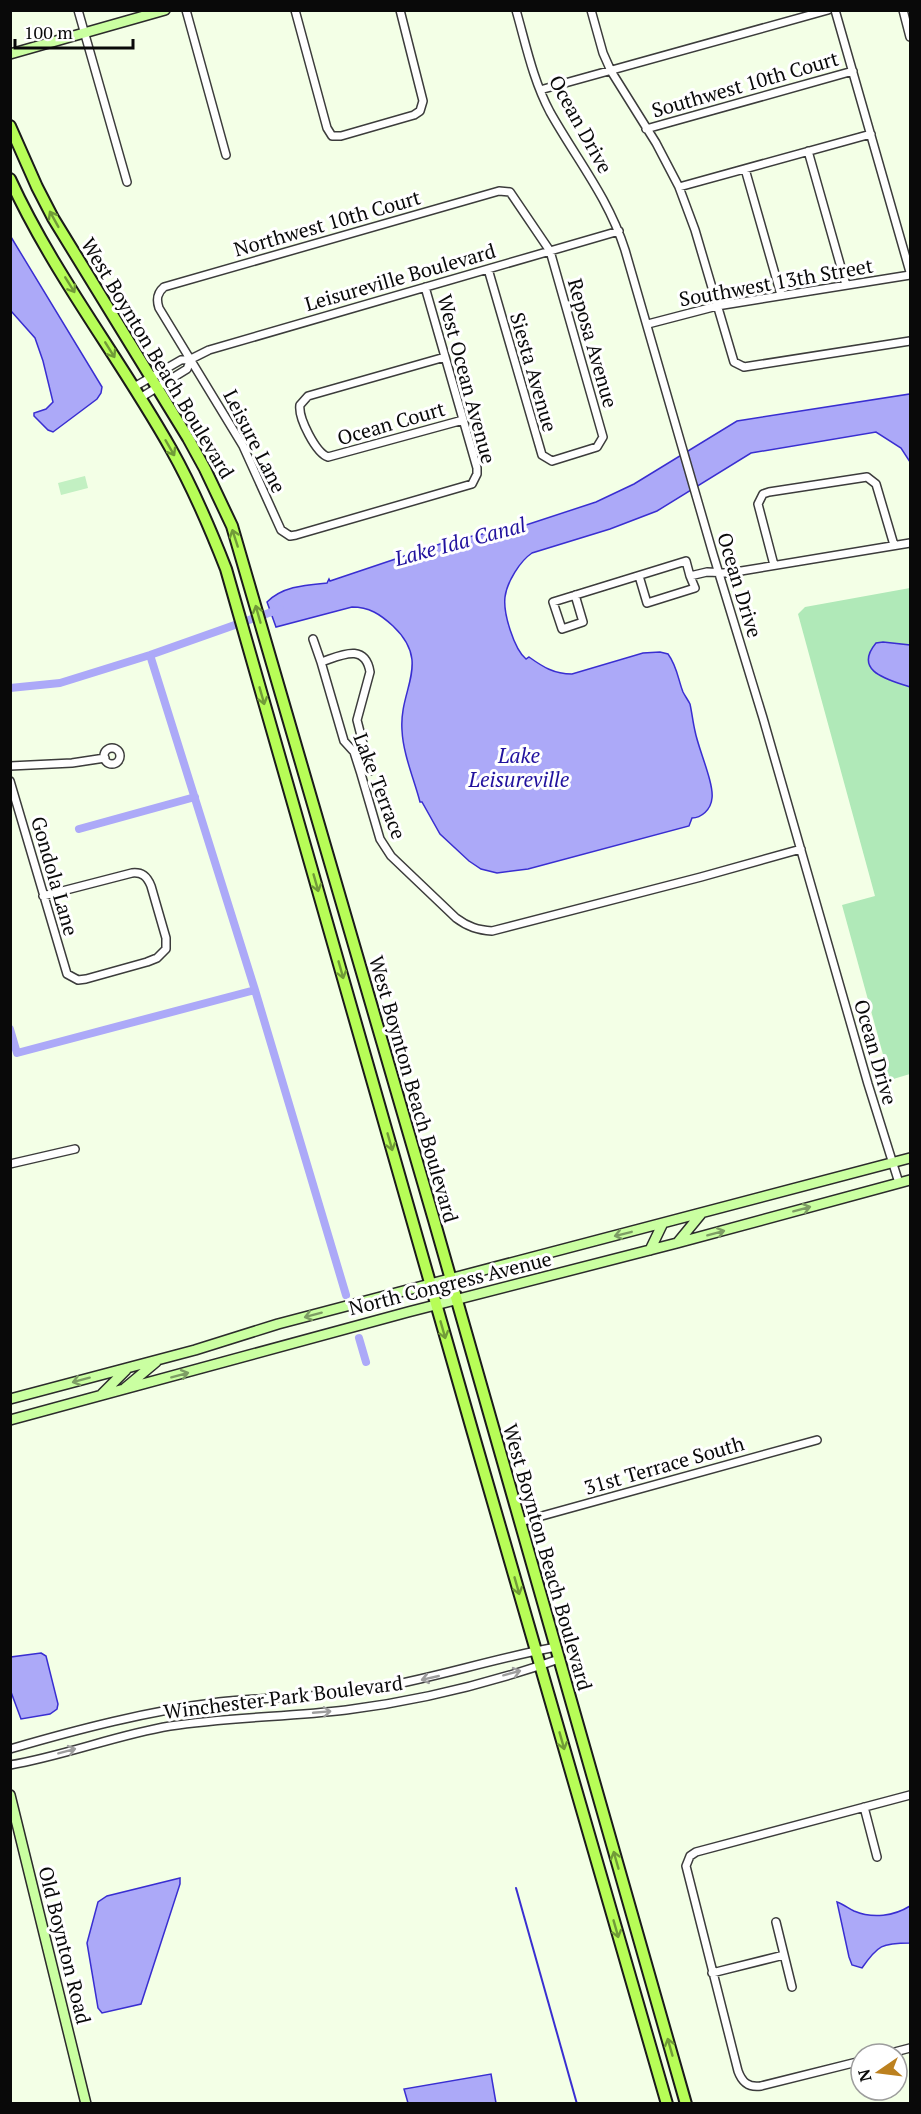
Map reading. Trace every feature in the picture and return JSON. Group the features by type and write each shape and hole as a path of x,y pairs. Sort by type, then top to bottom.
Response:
{"main road":[{"path":"10,54 165,10"},
{"name":"West Boynton Beach Boulevard","path":"10,126 53,218 158,386 217,493 232,526 686,2103"},
{"name":"West Boynton Beach Boulevard","path":"10,179 52,257 170,447 199,502 226,569 667,2103"},
{"path":"353,1012 377,1027"},
{"path":"362,1042 385,1056"},
{"name":"North Congress Avenue","path":"10,1399 158,1360 278,1324 910,1158"},
{"name":"North Congress Avenue","path":"10,1420 910,1180"},
{"path":"677,1243 701,1214"},
{"path":"650,1250 662,1225"},
{"path":"123,1390 158,1360"},
{"path":"100,1396 127,1368"},
{"name":"Old Boynton Road","path":"10,1795 86,2103"}],"street":[{"path":"78,10 127,182"},
{"path":"186,10 226,155"},
{"path":"295,10 327,128 332,136 341,136 414,116 420,111 423,101 400,10"},
{"name":"Ocean Drive","path":"516,10 540,90 561,130 599,190 619,231 899,1183"},
{"path":"591,10 603,53 611,71 679,187 695,230 734,362 744,367 910,340"},
{"path":"540,90 828,10"},
{"path":"835,10 910,274"},
{"path":"903,10 910,37"},
{"name":"Southwest 10th Court","path":"646,129 853,71"},
{"path":"679,187 871,134"},
{"path":"808,151 846,285"},
{"path":"745,169 782,295"},
{"name":"Northwest 10th Court","path":"191,359 159,308 158,296 164,287 499,190 510,192 514,196 550,251"},
{"name":"Leisureville Boulevard","path":"134,387 181,360 191,359 209,350 619,231"},
{"name":"Reposa Avenue","path":"550,251 603,438 601,443"},
{"name":"Siesta Avenue","path":"488,269 542,455 552,461 592,450 601,443"},
{"name":"Southwest 13th Street","path":"648,324 717,306 910,274"},
{"name":"West Ocean Avenue","path":"425,287 477,468 476,480"},
{"name":"Ocean Court","path":"445,357 308,396 300,405 301,416 318,451 328,457 463,420"},
{"name":"Leisureville Boulevard","path":"140,398 187,369 191,359"},
{"name":"Leisure Lane","path":"191,359 243,446 281,530 290,536 472,484 476,480"},
{"path":"774,565 758,504 764,494 780,490 867,477 876,484 894,545"},
{"path":"690,576 707,572 729,573 910,543"},
{"path":"575,595 583,622 562,629 553,602 575,595 686,561 694,588 647,603 639,576"},
{"path":"313,639 321,662"},
{"name":"Lake Terrace","path":"370,771 357,720 370,672 368,663 356,652 321,662 344,741 354,752 380,839 391,856 456,918 466,926 492,931 701,878 801,849"},
{"path":"10,766 72,763 105,758"},
{"name":"Gondola Lane","path":"10,781 43,896 64,967 72,978 82,979 151,961 163,954 166,949 166,938 151,886 144,875 132,873 43,896"},
{"path":"10,1164 75,1149"},
{"name":"31st Terrace South","path":"520,1522 817,1440"},
{"name":"Winchester Park Boulevard","path":"10,1749 108,1722 165,1710 222,1702 309,1697 361,1691 431,1678 536,1651 557,1653"},
{"name":"Winchester Park Boulevard","path":"10,1765 168,1726 224,1719 340,1711 405,1701 540,1665 557,1653"},
{"path":"849,2064 761,2086 750,2086 745,2083 738,2071 686,1866 690,1856 696,1852 910,1795"},
{"path":"864,1807 877,1857"},
{"path":"776,1922 792,1987"},
{"path":"712,1973 784,1955"}],"green space":[{"path":"85,476 88,488 61,495 58,483"},
{"path":"910,588 910,1074 890,1080 842,905 875,896 798,614 805,607"}],"water":[{"path":"11,237 102,387 97,399 53,432 34,416 34,413 46,409 53,402 43,361 35,338 11,311"},
{"name":"Lake Leisureville","path":"910,394 910,462 901,448 876,432 751,453 657,511 610,529 532,553 523,561 511,579 505,597 506,612 517,647 526,659 529,657 554,671 572,674 643,653 668,654 690,704 712,792 708,810 692,818 689,826 528,869 497,873 481,869 440,834 420,802 402,730 402,715 412,664 404,639 379,615 358,607 276,627 267,602 287,589 327,583 329,579 330,581 449,541 526,525 596,502 634,484 737,421"},
{"path":"876,643 910,645 910,687 884,678 871,668 868,661 870,653"},
{"path":"41,1653 46,1656 58,1704 57,1709 50,1714 21,1719 11,1692 11,1657"},
{"path":"180,1878 141,2004 102,2013 98,2008 87,1943 98,1902 107,1896"},
{"path":"837,1902 854,1911 876,1916 897,1912 910,1906 910,1943 882,1947 872,1954 862,1968 852,1965"},
{"path":"491,2074 496,2103 408,2103 404,2089"}],"waterway":[{"name":"Lake Ida Canal","path":"10,688 60,683 150,655 280,609"},
{"path":"150,655 255,990 346,1295"},
{"path":"79,829 195,797"},
{"path":"10,1029 17,1053 255,990"},
{"path":"359,1338 366,1362"},
{"path":"516,1888 577,2104"}]}
